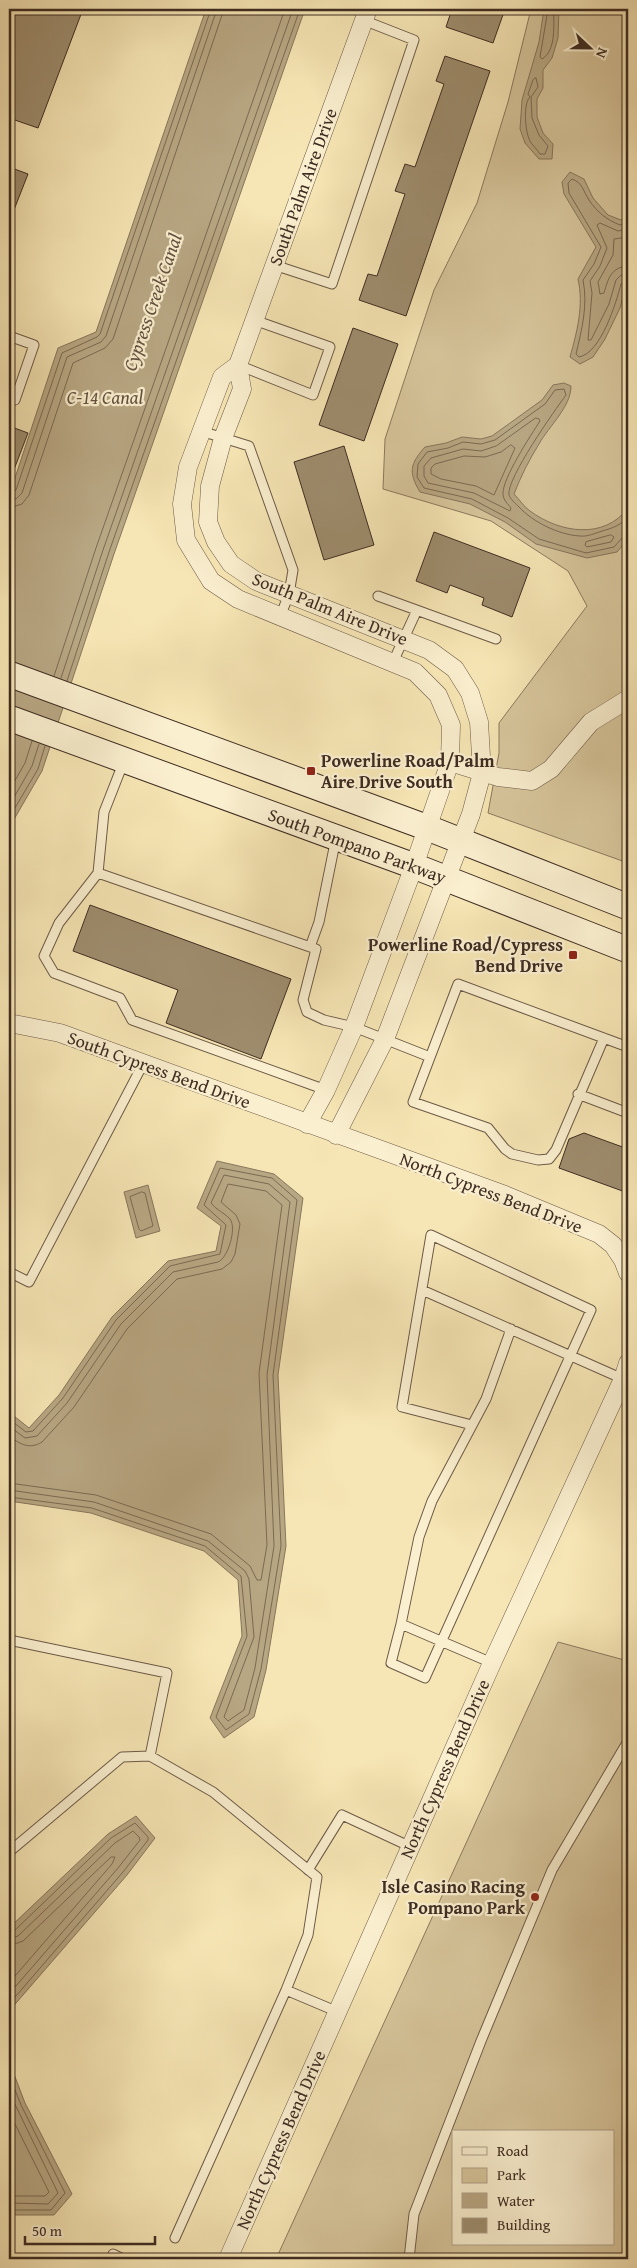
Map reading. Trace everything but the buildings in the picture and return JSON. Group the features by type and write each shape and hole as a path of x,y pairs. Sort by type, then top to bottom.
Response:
{"main road":[{"path":"9,674 428,828 628,907"},
{"name":"South Pompano Parkway","path":"9,718 414,866 628,950"}],"street":[{"name":"South Palm Aire Drive","path":"366,15 238,365 242,389 223,438 210,486 208,522 216,542 231,564 256,581 429,650 455,670 470,693 479,722 482,772 471,814 461,841"},
{"name":"South Palm Aire Drive","path":"238,365 222,377 188,467 182,504 186,540 211,581 238,599 415,672 438,695 451,725 450,762 428,828"},
{"path":"450,762 498,777 532,781 551,769 591,722 628,699"},
{"path":"307,1124 326,1090 354,1027 428,828"},
{"path":"336,1135 385,1039 461,841"},
{"name":"South Cypress Bend Drive","path":"9,1023 60,1033 307,1124"},
{"name":"North Cypress Bend Drive","path":"307,1124 505,1195 599,1234 613,1245 624,1260 628,1273"},
{"name":"North Cypress Bend Drive","path":"228,2259 492,1663 626,1371"}],"lane":[{"path":"274,266 332,284 414,40 366,15"},
{"path":"238,365 313,395 330,347 254,320"},
{"path":"9,336 34,345 15,400 9,401"},
{"path":"201,431 248,446 293,570 288,594 280,617"},
{"path":"378,596 496,639"},
{"path":"393,662 417,610"},
{"path":"124,760 104,812 98,873 59,923 44,956 54,973 120,998 132,1020 326,1090"},
{"path":"310,947 319,922 336,838"},
{"path":"98,873 316,949 303,1000 307,1012 324,1020 354,1027 430,1057"},
{"path":"604,1038 578,1094 556,1150 548,1159 538,1160 512,1154 505,1149 488,1128 413,1102 458,984 604,1038 628,1047"},
{"path":"9,1272 28,1282 143,1064"},
{"path":"578,1094 628,1113"},
{"path":"472,1425 402,1407 431,1235 591,1310 426,1678 391,1663 419,1537 432,1501 486,1400 511,1329"},
{"path":"422,1290 571,1356 626,1371"},
{"path":"401,1624 492,1663"},
{"path":"9,1640 167,1673 150,1756"},
{"path":"409,2259 414,2214 481,2041 552,1870 628,1741"},
{"path":"9,1852 122,1757 150,1756 213,1792 317,1877 308,1936 286,1990 175,2238"},
{"path":"308,1870 342,1815 411,1847"},
{"path":"286,1990 338,2012"},
{"path":"111,2259 113,2254 123,2259"}],"green space":[{"path":"531,9 628,9 628,863 488,813 499,753 499,723 587,606 568,571 491,521 383,489 385,439 434,290 477,203 508,102"},
{"name":"Isle Casino Racing Pompano Park","path":"558,1642 628,1661 628,2259 276,2259"}],"water":[{"name":"C-14 Canal","path":"206,9 305,9 114,554 42,771 9,828 9,496 58,348 96,332"},
{"path":"544,9 559,9 558,38 552,58 543,70 543,88 537,99 537,117 543,133 553,144 552,159 539,159 525,143 520,129 522,100 539,42"},
{"path":"570,172 584,179 593,198 608,215 621,220 628,216 628,277 620,308 605,339 593,357 580,364 570,357 580,309 578,279 596,247 564,194 562,182"},
{"path":"564,383 571,386 564,409 543,437 522,474 514,494 530,511 542,518 568,528 581,530 607,525 628,508 628,539 617,552 587,558 536,544 505,522 470,504 420,492 412,473 412,468 416,458 425,447 446,443 462,437 481,439 492,436 542,400 553,385"},
{"path":"217,1161 274,1174 303,1198 278,1375 286,1546 266,1670 254,1717 224,1738 210,1718 242,1636 238,1580 204,1551 91,1513 9,1501 9,1412 29,1428 59,1395 112,1317 168,1261 216,1251 221,1226 197,1208"},
{"path":"148,1185 160,1231 136,1238 124,1192"},
{"path":"136,1816 155,1838 127,1875 10,2010 9,2016 9,1928 108,1834"},
{"path":"9,2061 25,2103 72,2194 54,2215 9,2215"}],"place":[{"name":"Powerline Road/Palm Aire Drive South","path":"311,771"},
{"name":"Powerline Road/Cypress Bend Drive","path":"573,955"},
{"name":"Isle Casino Racing Pompano Park","path":"535,1897"}],"water label":[{"name":"Cypress Creek Canal","path":"152,302"}]}
